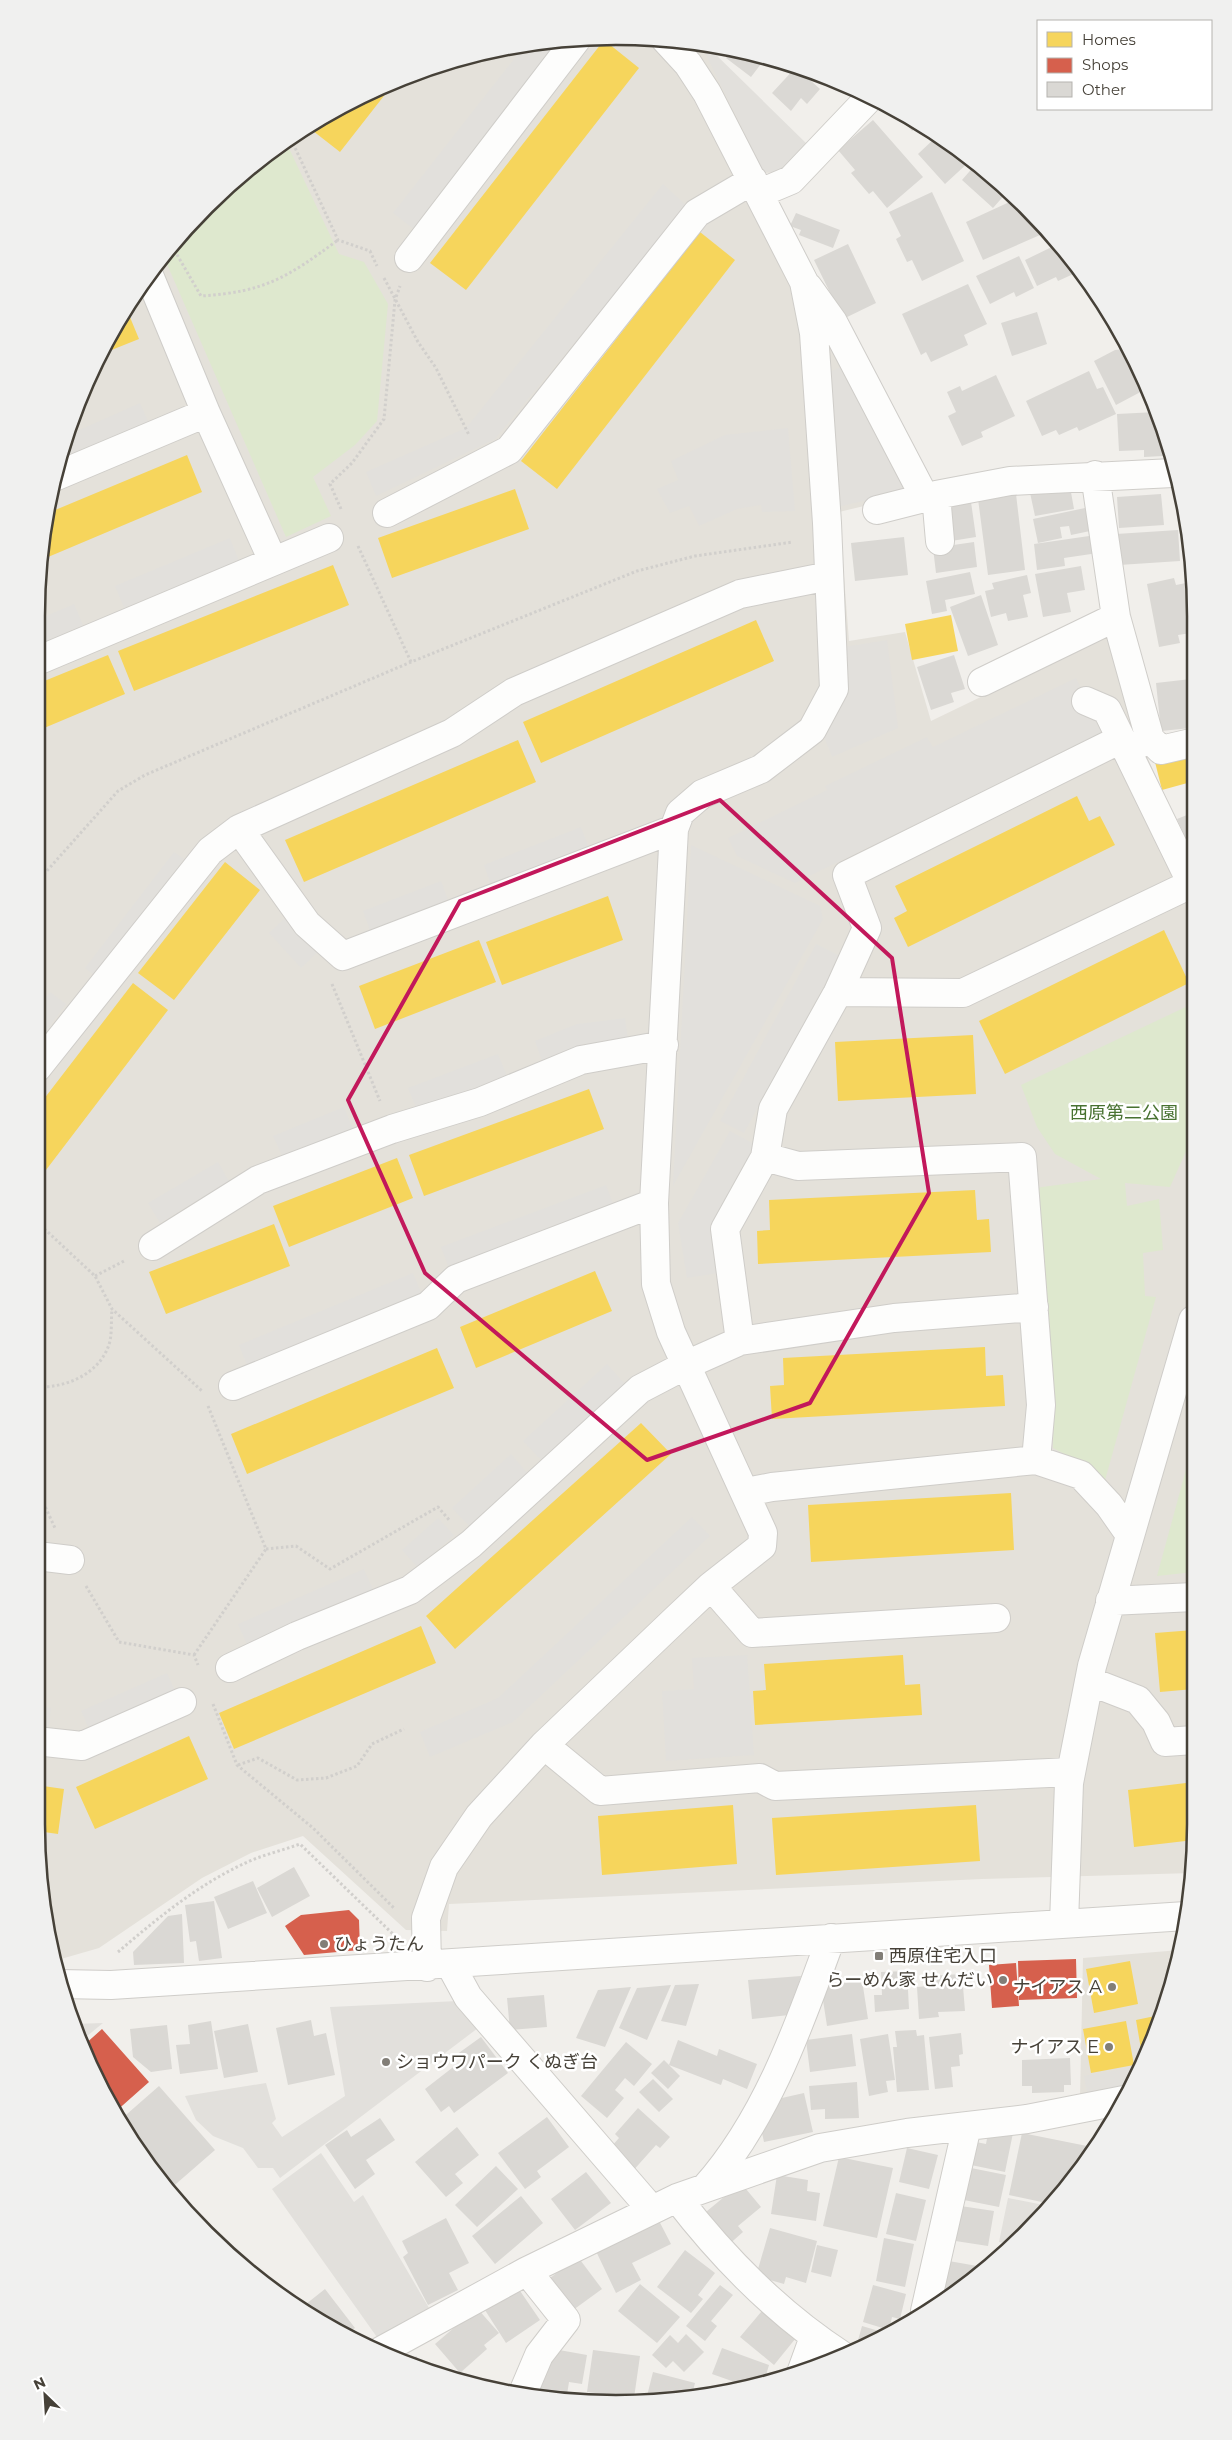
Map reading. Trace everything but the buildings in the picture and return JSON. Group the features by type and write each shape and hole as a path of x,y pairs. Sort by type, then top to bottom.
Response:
{"street":[{"path":"409,258 571,47"},
{"path":"673,48 688,64 708,93 757,186 804,282 833,322 930,496 940,541"},
{"path":"387,513 509,450 697,213 757,186 791,180 866,102"},
{"path":"652,2210 439,1966 426,1918 444,1867 479,1816 544,1745 711,1586 762,1546 763,1533 746,1492 671,1332 656,1284 654,1204 664,1045 674,829 680,812 702,794 761,769 812,730 834,689 829,576 834,520 814,333 804,282"},
{"path":"153,283 206,413 273,561"},
{"path":"63,473 206,413"},
{"path":"877,510 930,496 1010,481 1096,475 1169,473"},
{"path":"1096,475 1132,743"},
{"path":"45,657 330,538"},
{"path":"45,1058 210,851 238,830 452,732 514,692 740,594 829,576"},
{"path":"982,682 1116,617"},
{"path":"1086,701 1107,710 1132,743 1187,872"},
{"path":"740,1341 725,1229 765,1157 773,1109 838,992 867,928 847,875 1132,743 1161,750 1187,744"},
{"path":"238,830 307,924 342,956 674,829"},
{"path":"838,992 963,993 1187,886"},
{"path":"153,1246 258,1180 392,1129 480,1102 581,1060 664,1045"},
{"path":"765,1157 798,1166 1022,1157 1041,1405 1036,1460"},
{"path":"233,1386 428,1306 456,1279 654,1204"},
{"path":"230,1668 297,1636 410,1590 471,1544 640,1389 686,1365 740,1341 894,1318 1034,1307"},
{"path":"1064,1923 1071,1772 1089,1681 1110,1601 1187,1340"},
{"path":"746,1492 772,1487 1036,1460 1081,1474 1109,1505 1130,1535"},
{"path":"45,1557 70,1560"},
{"path":"711,1586 752,1634 996,1618"},
{"path":"1110,1601 1187,1597"},
{"path":"1089,1681 1138,1700 1156,1722 1165,1742 1187,1740"},
{"path":"45,1742 82,1746 182,1702"},
{"path":"544,1745 600,1791 760,1778 775,1786 1071,1772"},
{"path":"70,1984 111,1985 439,1966 831,1938 1179,1916"},
{"path":"705,2188 724,2166 770,2089 795,2036 831,1938"},
{"path":"387,2347 527,2270 677,2198 820,2148 1027,2119 1115,2102"},
{"path":"927,2303 967,2126"},
{"path":"677,2198 698,2226 748,2280 814,2338 835,2352"},
{"path":"525,2387 539,2355 566,2320 527,2270"},
{"path":"805,2363 814,2338"}],"path":[{"path":"294,145 338,240 370,252 378,268"},
{"path":"176,253 201,296 233,294 264,287 301,268 338,240"},
{"path":"382,276 418,342 436,368 483,464"},
{"path":"45,873 118,791 145,775 411,662 637,570 695,556 793,542"},
{"path":"342,956 330,979 392,1129"},
{"path":"45,1229 95,1276 112,1310 202,1391 266,1548"},
{"path":"45,1388 77,1381 100,1363 110,1342 112,1310"},
{"path":"266,1548 296,1546 330,1569 438,1507 471,1544"},
{"path":"194,1655 266,1548"},
{"path":"237,1765 258,1758 297,1780 326,1778 357,1766 372,1744 404,1729"},
{"path":"70,1984 193,1892 256,1859 300,1844 439,1966"}],"highlighted area":[{"path":"720,800 892,958 929,1193 810,1403 647,1460 425,1273 348,1100 460,901"}],"shaded area":[{"path":"616,45 653,46 712,53 784,172 764,173 914,494 839,512 849,641 905,632 931,721 1107,636 1125,697 1149,761 1187,845 1187,1824 1185,1873 982,1879 449,1904 447,1931 406,1930 303,1836 251,1853 202,1878 99,1948 61,1959 50,1899 45,1824 45,616 50,541 64,468 75,432 88,397 121,330 163,268 212,212 240,187 268,163 331,121 397,88 468,64 505,56 579,46"},
{"path":"560,48 416,231 393,213 518,54"},
{"path":"705,52 715,54 808,145 784,172 764,172"},
{"path":"663,184 687,206 495,439 376,496 366,472 466,428"},
{"path":"843,366 907,491 837,507 828,373"},
{"path":"140,403 151,428 66,462 75,432"},
{"path":"788,428 795,511 762,512 761,505 737,509 699,526 689,506 670,513 657,489 678,480 671,461 725,435"},
{"path":"230,538 239,561 124,608 115,586"},
{"path":"74,604 83,625 45,642 45,617"},
{"path":"887,640 898,728 832,757 823,734 844,647"},
{"path":"1076,678 1103,733 795,883 737,856 728,838 827,790 825,786 927,737 933,747"},
{"path":"581,827 590,850 492,888 484,865"},
{"path":"691,845 820,906 823,919 673,1186"},
{"path":"174,852 184,859 94,975 85,968"},
{"path":"441,881 449,903 371,933 363,911"},
{"path":"287,916 319,951 301,968 269,933"},
{"path":"816,944 840,956 744,1133 720,1121"},
{"path":"50,992 66,1004 45,1033 45,999"},
{"path":"625,1018 628,1040 583,1044 542,1061 535,1041 577,1024"},
{"path":"498,1054 507,1076 417,1110 408,1088"},
{"path":"344,1107 353,1129 283,1158 273,1136"},
{"path":"730,1131 756,1145 711,1229 718,1273 687,1278 678,1223"},
{"path":"218,1162 229,1181 160,1223 148,1203"},
{"path":"606,1185 615,1209 450,1271 441,1247"},
{"path":"413,1273 423,1297 248,1368 239,1345"},
{"path":"607,1364 625,1384 541,1460 523,1441"},
{"path":"511,1454 528,1474 469,1526 452,1508"},
{"path":"692,1517 710,1536 513,1722 430,1757 420,1732 498,1698"},
{"path":"438,1518 454,1535 418,1568 402,1550"},
{"path":"364,1569 374,1592 248,1647 238,1624"},
{"path":"747,1655 754,1755 666,1761 662,1691 694,1689 692,1658"},
{"path":"167,1673 176,1693 90,1731 81,1711"},
{"path":"45,1707 51,1708 48,1733 45,1732"},
{"path":"1173,1951 1157,2008 1144,2043 1121,2091 1080,2097 1083,1958"},
{"path":"458,2001 478,2028 280,2178 273,2168 258,2168 243,2148 213,2136 196,2120 185,2096 266,2083 276,2119 272,2123 282,2137 345,2096 330,2007"},
{"path":"103,2023 86,2037 81,2024"},
{"path":"1132,2067 1121,2091 1088,2097 1084,2076"},
{"path":"321,2153 354,2202 363,2195 429,2308 379,2340 272,2189"},
{"path":"1008,2198 1041,2204 1020,2228 1003,2243 999,2242"}],"green space":[{"path":"289,148 339,254 364,262 388,304 377,421 355,445 313,477 331,516 286,537 167,264 212,212 268,163"},
{"name":"西原第二公園","path":"1187,1006 1187,1149 1170,1187 1125,1183 1127,1206 1159,1199 1163,1250 1143,1253 1145,1296 1156,1297 1104,1484 1076,1460 1053,1448 1054,1396 1035,1188 1101,1179 1055,1154 1037,1127 1021,1085"},
{"path":"1187,1466 1187,1573 1157,1576"}],"place":[{"name":"ひょうたん","path":"324,1944"},
{"name":"西原住宅入口","path":"879,1956"},
{"name":"らーめん家 せんだい","path":"1003,1980"},
{"name":"ナイアス A","path":"1112,1987"},
{"name":"ナイアス E","path":"1109,2047"},
{"name":"ショウワパーク くぬぎ台","path":"386,2062"}]}
